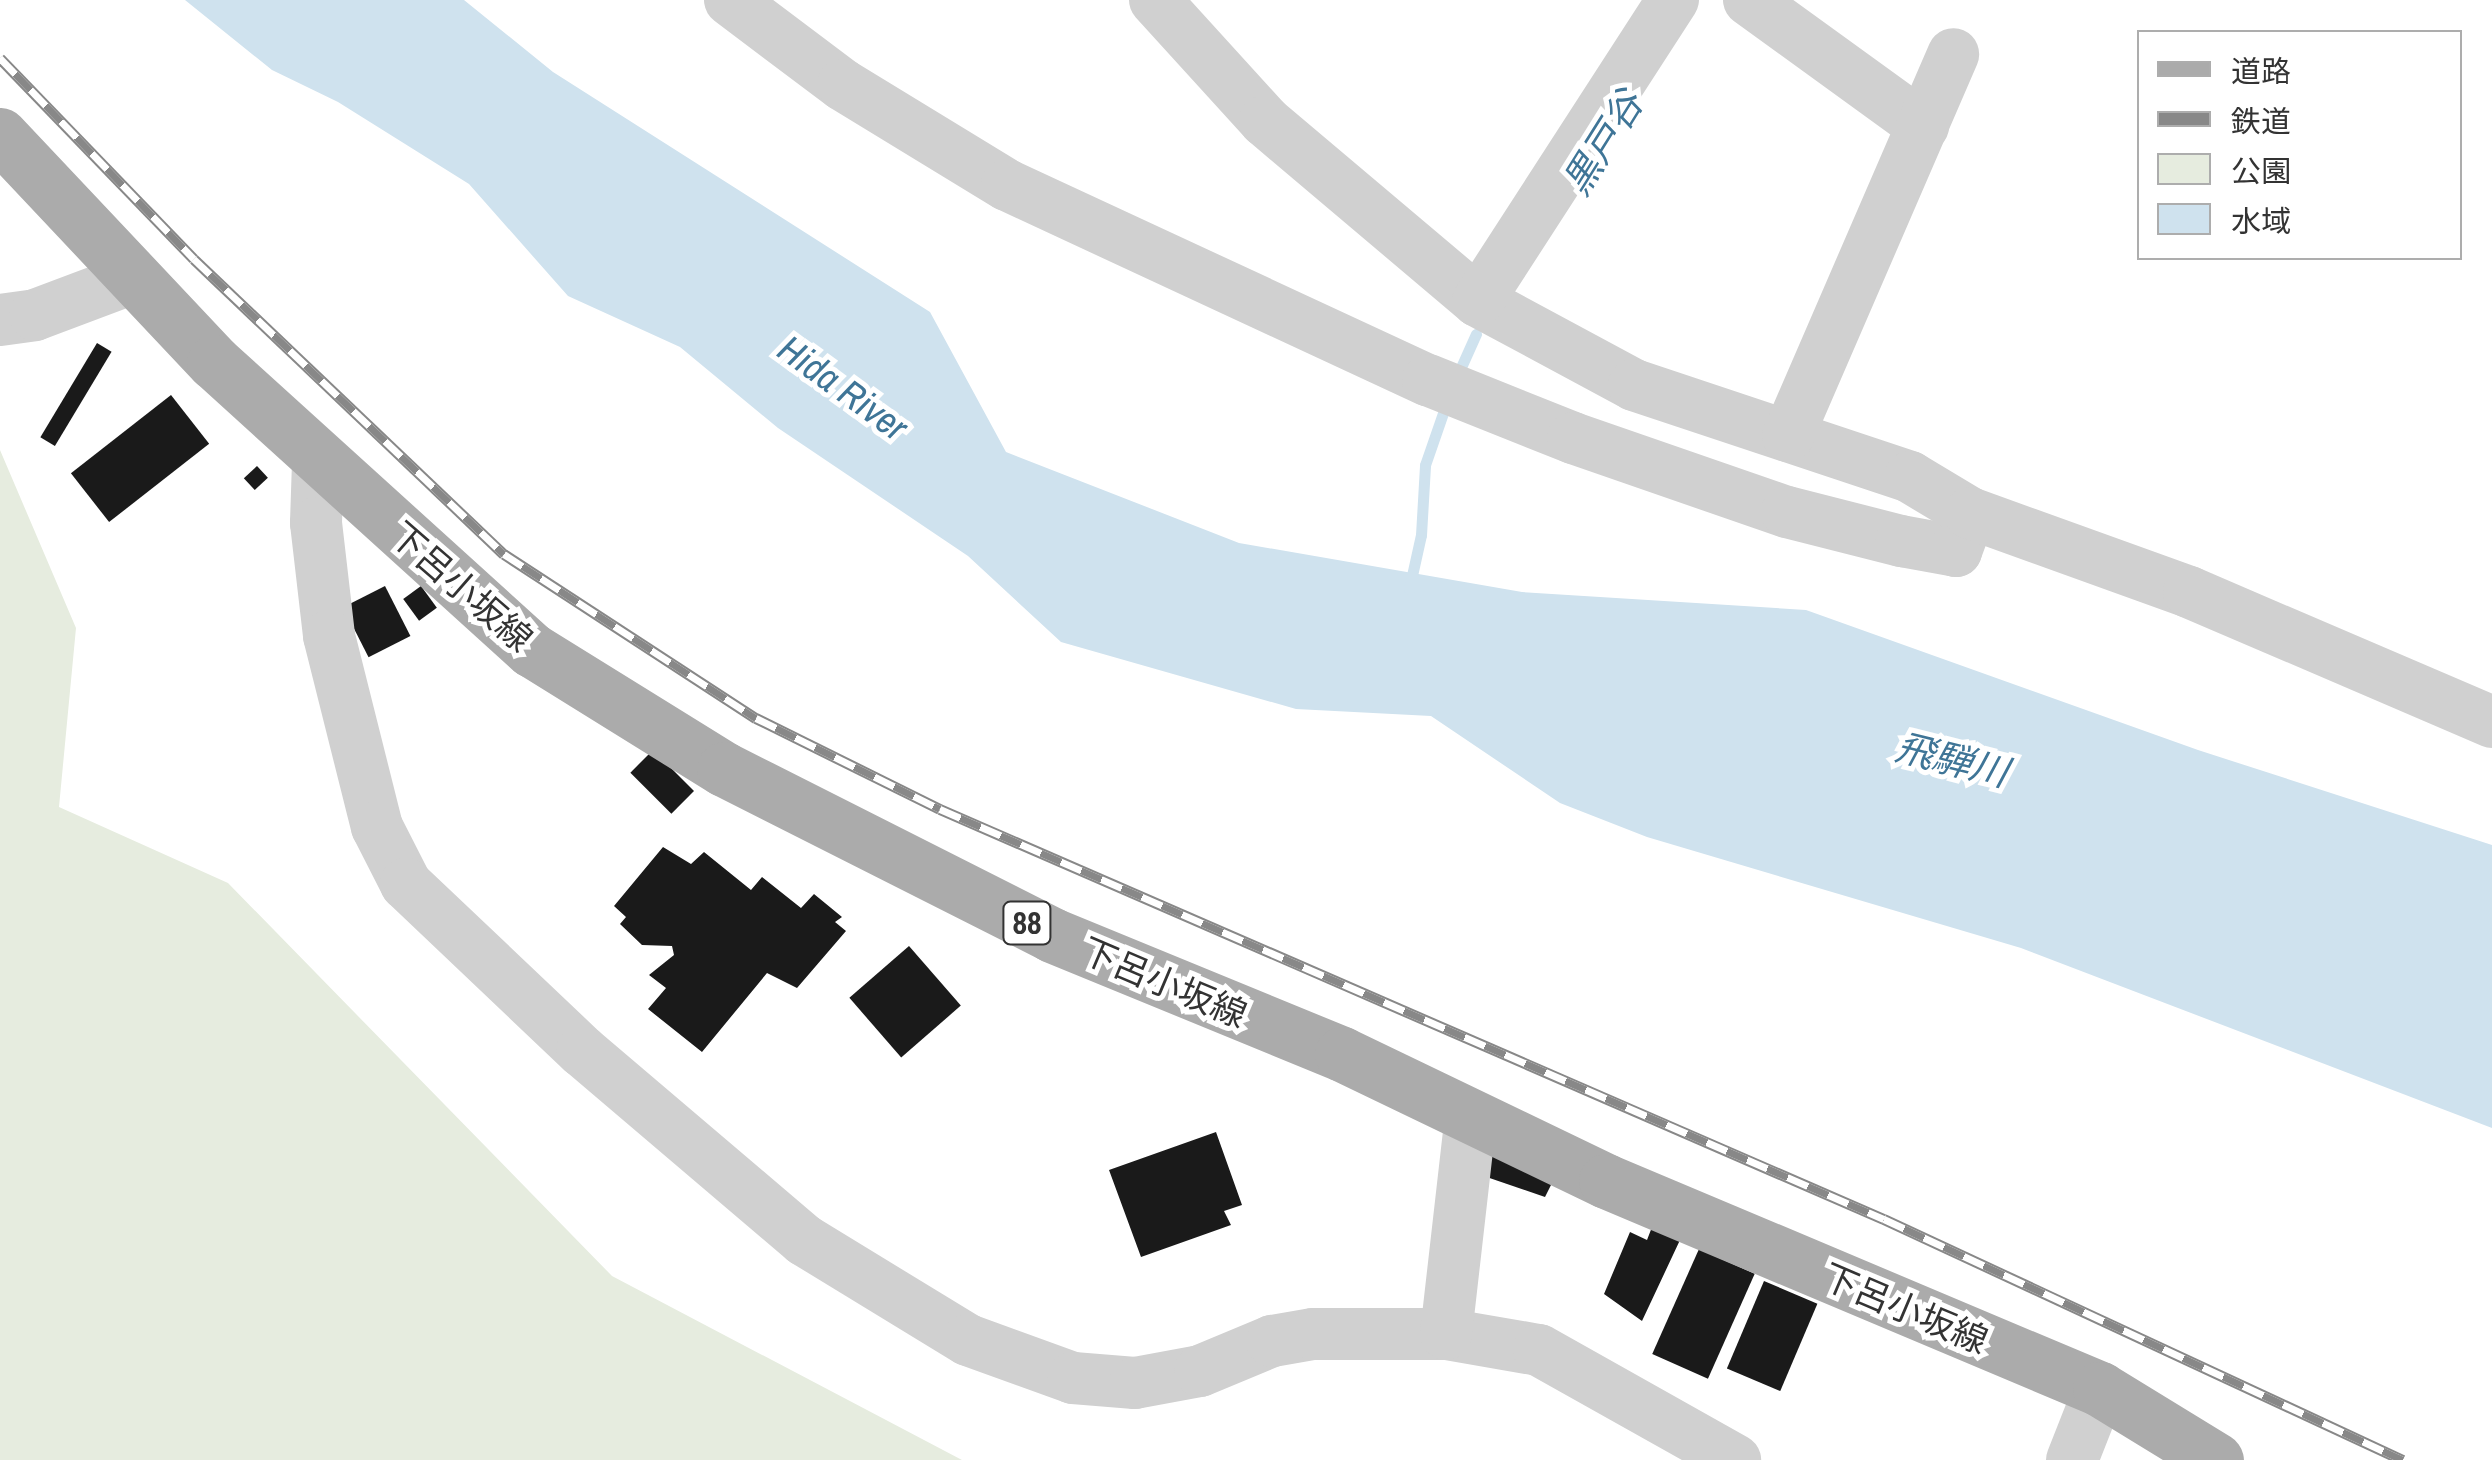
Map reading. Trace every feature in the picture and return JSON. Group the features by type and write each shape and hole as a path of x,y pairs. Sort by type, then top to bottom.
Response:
{"main road":[{"name":"下呂小坂線","path":"0,135 132,280 318,462 532,650 724,769 1052,936 1342,1054 1624,1188 2100,1389 2216,1460"}],"street":[{"path":"730,0 843,85 1007,185 1446,387 1787,512 1902,541 1956,551 1970,513"},
{"path":"1155,0 1265,120 1478,301 1634,385 1910,477 1970,513 2189,592 2492,722"},
{"path":"1478,301 1673,0"},
{"path":"1749,0 1923,126"},
{"path":"1788,436 1953,54"},
{"path":"0,320 34,316 132,280"},
{"path":"318,462 316,523 328,636 377,827 406,884 582,1050 804,1240 968,1340 1073,1378 1135,1383 1184,1374 1272,1341 1313,1334 1446,1334 1539,1350 1735,1460"},
{"path":"1446,1334 1471,1116"},
{"path":"2072,1460 2100,1389"}],"green space":[{"path":"0,450 76,628 59,807 228,883 612,1276 962,1460 0,1460"}],"water":[{"path":"185,0 464,0 553,72 930,312 1006,452 1239,543 1522,592 1806,610 2198,750 2492,845 2492,1128 2021,948 1647,837 1560,803 1431,716 1296,709 1061,642 968,556 778,428 680,347 568,296 469,184 338,102 272,70"}],"building":[{"path":"97,343 112,352 55,446 40,437"},
{"path":"171,395 209,444 109,522 71,473"},
{"path":"257,466 268,478 255,490 244,478"},
{"path":"385,586 410,636 369,657 343,607"},
{"path":"421,586 437,608 419,621 403,599"},
{"path":"653,750 694,791 671,814 630,773"},
{"path":"663,847 691,864 704,852 751,890 762,877 801,908 814,894 842,917 835,922 846,931 797,988 767,973 702,1052 648,1009 666,988 649,975 674,955 672,946 642,945 620,924 626,917 614,906"},
{"path":"909,946 961,1006 901,1057 849,998"},
{"path":"1216,1132 1242,1205 1224,1211 1231,1225 1141,1257 1109,1170"},
{"path":"1486,1143 1556,1175 1545,1197 1472,1172"},
{"path":"1652,1227 1680,1240 1642,1321 1604,1294 1630,1232 1647,1240"},
{"path":"1699,1249 1755,1274 1708,1379 1652,1354"},
{"path":"1764,1281 1817,1304 1780,1391 1727,1368"}],"waterway":[{"name":"黒戸谷","path":"1458,374 1476,334"},
{"name":"黒戸谷","path":"1409,589 1421,535 1425,465 1443,413"}],"railway":[{"path":"0,58 194,259 504,554 756,718 940,809 1884,1219 2403,1460"}],"water label":[{"name":"Hida River","path":"843,388"},
{"name":"飛騨川","path":"1952,760"}]}
